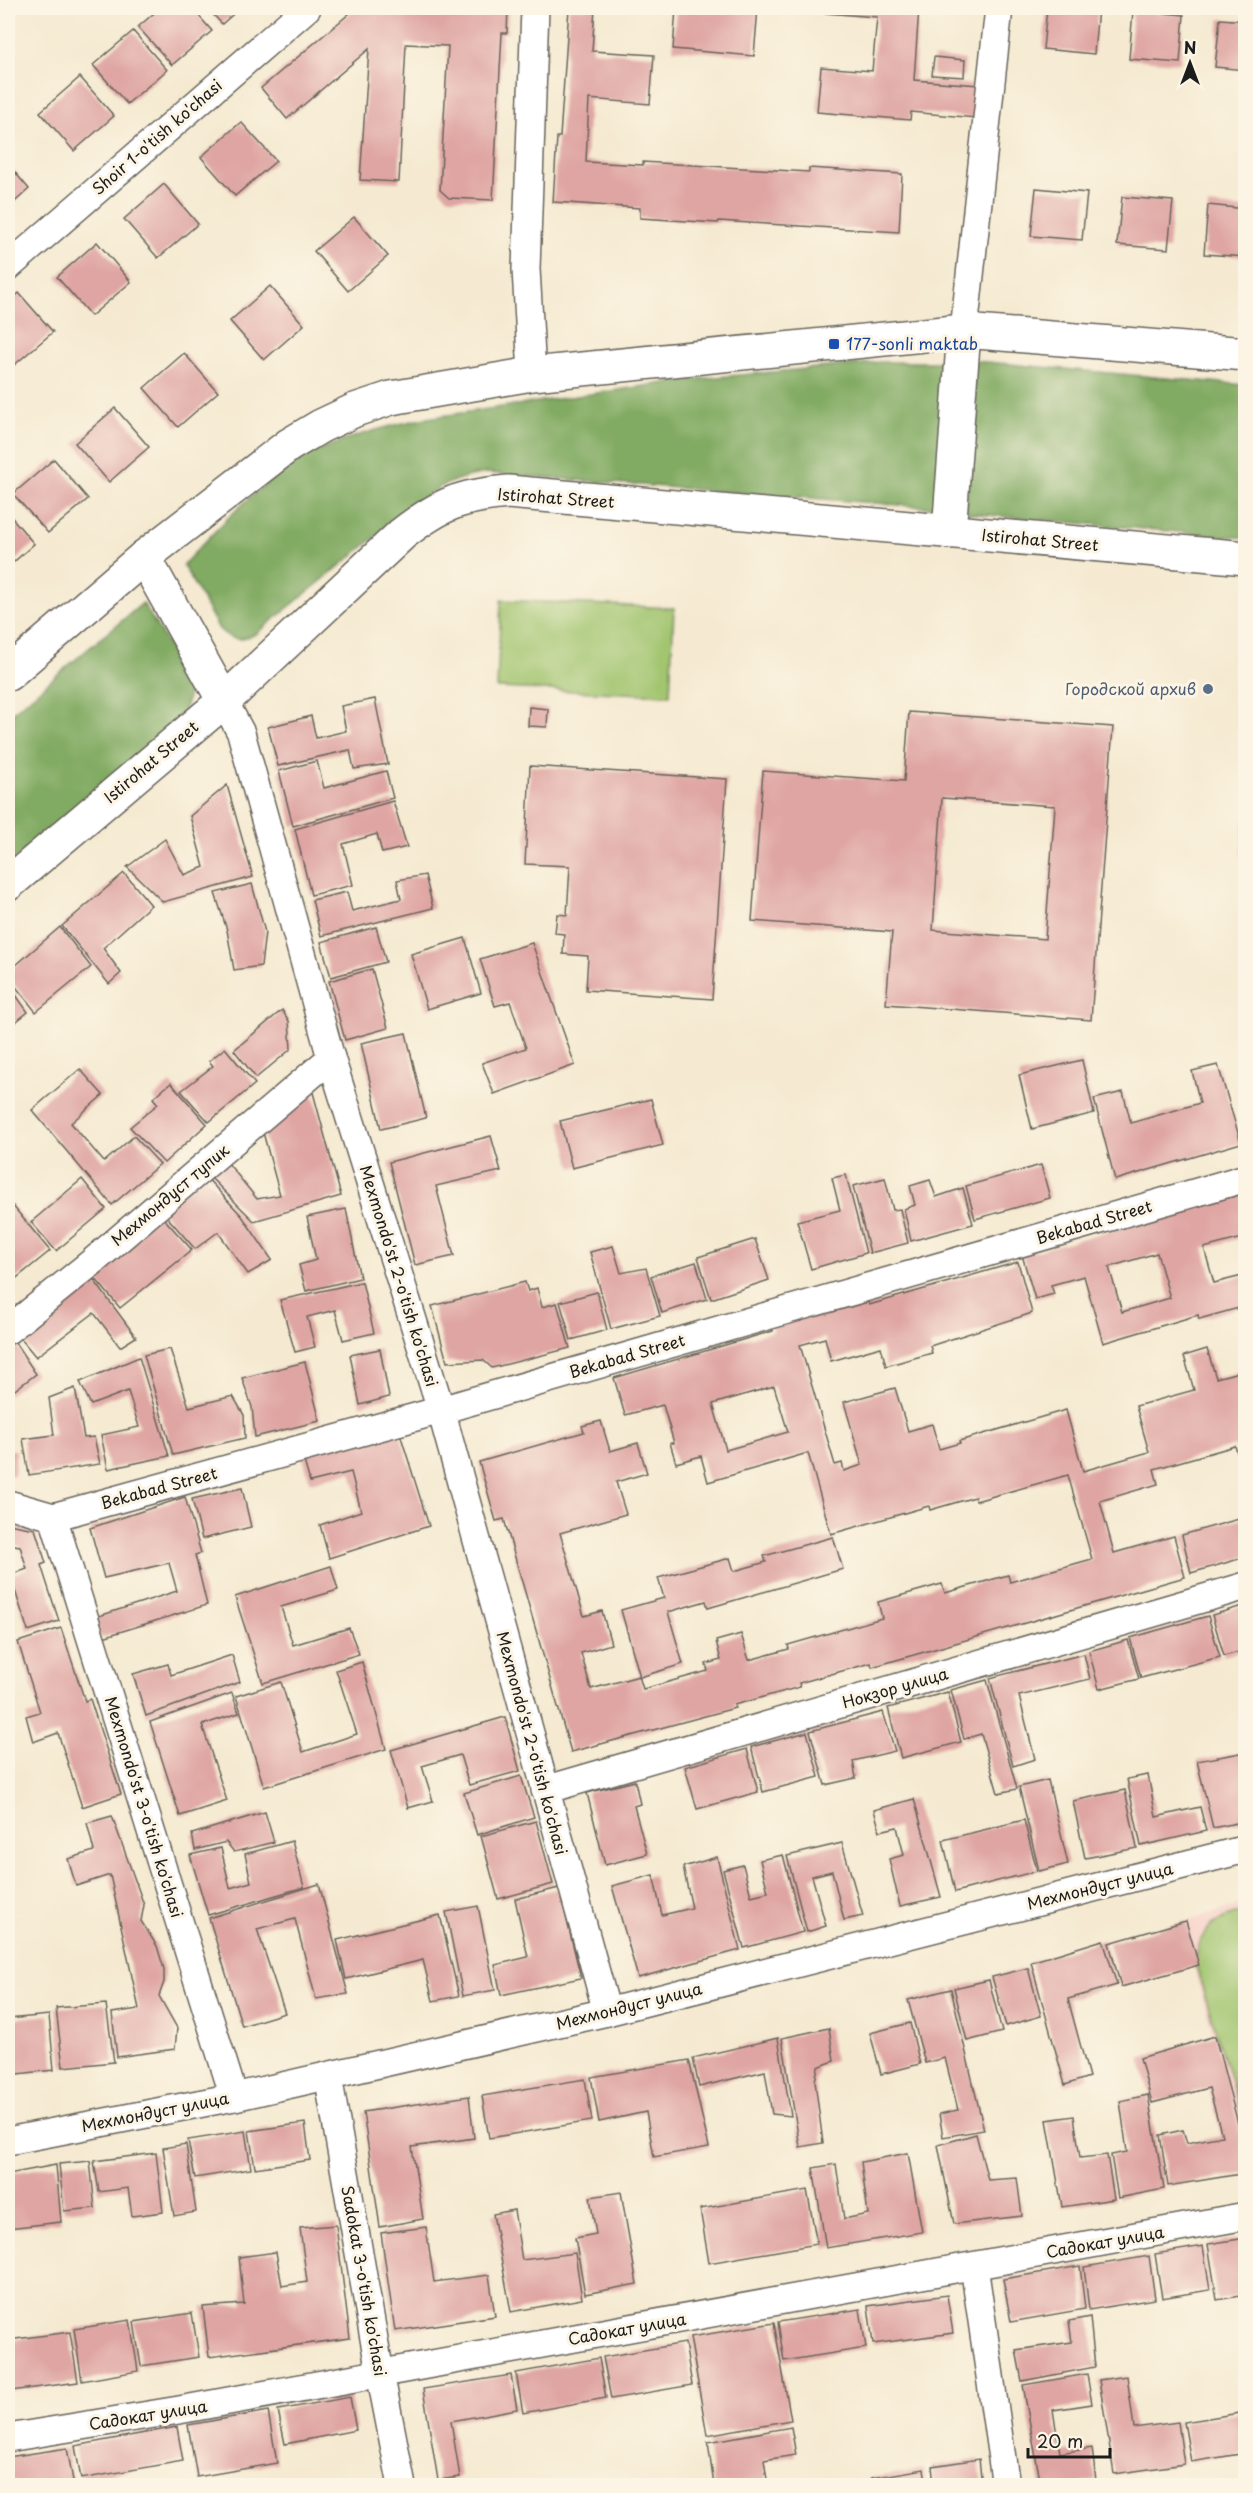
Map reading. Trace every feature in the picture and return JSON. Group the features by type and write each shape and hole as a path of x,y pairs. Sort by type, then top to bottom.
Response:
{"main road":[{"path":"949,532 964,331"},
{"path":"8,674 144,557 258,467 321,426 355,410 391,398 532,374 964,331 1245,354"},
{"name":"Istirohat Street","path":"8,884 224,701 402,534 441,507 473,496 508,492 1245,558"},
{"name":"Mexmondo'st 2-o'tish ko'chasi","path":"144,557 224,701"}],"street":[{"name":"Shoir 1-o'tish ko'chasi","path":"8,267 307,8"},
{"path":"532,374 526,269 535,8"},
{"path":"964,331 999,8"},
{"name":"Mexmondo'st 2-o'tish ko'chasi","path":"224,701 241,733 331,1058 441,1410 607,2012"},
{"name":"Мехмондуст тупик","path":"8,1330 91,1263 331,1058"},
{"name":"Bekabad Street","path":"53,1517 441,1410 1245,1178"},
{"path":"8,1504 53,1517"},
{"name":"Mexmondo'st 3-o'tish ko'chasi","path":"53,1517 234,2097"},
{"name":"Нокзор улица","path":"544,1790 1245,1586"},
{"name":"Мехмондуст улица","path":"8,2141 234,2097 607,2012 1245,1849"},
{"name":"Sadokat 3-o'tish ko'chasi","path":"328,2076 402,2486"},
{"name":"Садокат улица","path":"8,2438 179,2410 1245,2216"},
{"path":"974,2265 1006,2486"}],"shaded area":[{"path":"1245,1903 1245,2147 1181,1923"}],"green space":[{"path":"975,361 1245,385 1245,538 966,513"},
{"path":"881,362 946,362 937,508 478,474 450,482 430,493 257,633 242,639 232,638 219,629 183,565 270,480 315,452 368,432 421,419 685,380"},
{"path":"501,600 674,608 670,695 497,688"},
{"path":"143,603 175,656 188,685 189,694 181,716 8,865 8,716"},
{"path":"1235,1914 1245,1915 1245,2126 1196,1967 1198,1948 1205,1933 1217,1922"}],"building":[{"path":"160,8 192,8 212,31 172,65 138,27"},
{"path":"207,8 240,8 222,24"},
{"path":"356,8 508,8 507,33 502,33 493,200 449,198 440,190 448,46 406,44 399,182 360,180 369,49 287,119 261,88"},
{"path":"569,8 595,8 592,51 654,55 650,104 589,99 586,162 643,165 643,162 809,172 809,168 902,174 899,232 640,218 640,208 553,202"},
{"path":"676,8 758,8 754,56 673,49"},
{"path":"825,8 919,8 914,80 979,85 976,118 911,112 910,120 817,112 821,67 872,71 877,17 825,13"},
{"path":"1047,8 1098,8 1094,54 1043,49"},
{"path":"1133,10 1184,15 1180,63 1129,59"},
{"path":"1220,19 1246,21 1246,70 1215,67"},
{"path":"133,31 167,70 127,104 93,65"},
{"path":"934,57 965,60 964,77 932,75"},
{"path":"80,77 114,116 74,151 40,112"},
{"path":"241,122 276,161 235,196 201,157"},
{"path":"8,164 29,189 8,208"},
{"path":"164,184 198,224 158,258 124,219"},
{"path":"1036,188 1087,193 1082,240 1031,236"},
{"path":"1122,197 1173,201 1168,249 1117,245"},
{"path":"1208,205 1246,209 1246,257 1204,254"},
{"path":"354,217 388,256 348,291 314,251"},
{"path":"97,242 131,282 91,316 57,277"},
{"path":"270,286 304,325 264,360 230,321"},
{"path":"19,293 53,332 13,366 8,360 8,303"},
{"path":"184,353 218,392 178,427 144,388"},
{"path":"115,408 149,447 109,482 75,443"},
{"path":"54,459 88,499 48,533 13,494"},
{"path":"8,513 34,544 8,567"},
{"path":"375,699 388,764 354,769 350,750 278,766 268,727 311,716 316,738 346,731 341,706"},
{"path":"529,707 548,709 547,727 528,726"},
{"path":"909,712 1113,727 1091,1020 886,1004 892,932 752,921 763,771 904,781","holes":["942,798 1055,806 1045,939 933,930"]},
{"path":"317,761 324,788 386,771 393,798 293,826 279,771"},
{"path":"530,766 727,779 712,999 586,990 588,956 563,954 564,934 555,933 557,914 567,915 570,866 525,864"},
{"path":"227,785 253,877 163,902 127,867 165,839 184,875 204,867 190,816"},
{"path":"393,801 407,847 382,853 377,834 343,844 353,885 311,895 295,829"},
{"path":"1244,822 1246,822 1246,859 1241,858"},
{"path":"124,873 151,905 103,948 121,973 109,984 62,926"},
{"path":"425,875 433,908 321,936 312,900 347,892 352,911 401,899 397,880"},
{"path":"252,884 265,932 261,966 234,970 227,930 215,893"},
{"path":"60,927 91,967 36,1012 8,977 8,972"},
{"path":"376,927 386,962 331,977 321,942"},
{"path":"465,938 481,993 427,1009 411,954"},
{"path":"532,943 575,1065 494,1094 482,1063 526,1048 510,1002 495,1006 480,959"},
{"path":"372,969 388,1028 345,1040 329,981"},
{"path":"8,984 28,1012 8,1028"},
{"path":"282,1010 289,1021 291,1049 256,1078 234,1050"},
{"path":"406,1033 426,1118 381,1129 361,1043"},
{"path":"225,1048 255,1084 209,1122 181,1091 213,1066 209,1061"},
{"path":"1082,1060 1094,1113 1032,1129 1019,1075"},
{"path":"1218,1065 1241,1143 1115,1180 1094,1099 1123,1092 1131,1123 1200,1103 1192,1071"},
{"path":"80,1069 103,1095 71,1123 104,1162 134,1136 160,1164 112,1205 32,1110"},
{"path":"171,1083 207,1124 164,1163 130,1127 158,1104 153,1098"},
{"path":"311,1085 341,1196 254,1221 205,1172 223,1157 257,1199 280,1195 261,1125"},
{"path":"651,1099 663,1145 572,1168 560,1121"},
{"path":"491,1136 501,1171 436,1186 454,1256 415,1265 389,1162"},
{"path":"1041,1165 1050,1198 975,1219 966,1186"},
{"path":"203,1174 242,1216 272,1260 248,1274 218,1232 195,1249 161,1210"},
{"path":"846,1175 866,1253 811,1269 797,1221 840,1210 832,1178"},
{"path":"885,1178 893,1210 900,1209 908,1243 870,1253 853,1186"},
{"path":"82,1179 106,1209 56,1251 31,1222"},
{"path":"930,1180 936,1197 963,1188 973,1224 911,1241 904,1209 915,1205 910,1186"},
{"path":"1246,1193 1246,1237 1204,1248 1214,1283 1246,1275 1246,1306 1199,1319 1198,1315 1103,1343 1084,1276 1051,1285 1054,1294 1035,1299 1022,1255","holes":["1157,1253 1170,1298 1122,1312 1109,1267"]},
{"path":"8,1200 50,1251 8,1285"},
{"path":"346,1209 360,1278 306,1291 299,1265 316,1260 307,1217"},
{"path":"158,1212 192,1250 120,1308 89,1271"},
{"path":"755,1239 769,1280 711,1299 698,1257"},
{"path":"613,1246 621,1273 646,1268 660,1316 611,1329 590,1252"},
{"path":"696,1262 707,1299 662,1313 651,1276"},
{"path":"1018,1262 1032,1313 930,1346 932,1353 886,1366 881,1347 831,1361 825,1338 800,1345 835,1465 842,1463 844,1471 862,1465 844,1402 895,1388 908,1431 932,1424 939,1449 1066,1410 1083,1471 1149,1452 1136,1406 1194,1390 1184,1356 1207,1349 1216,1378 1246,1370 1246,1480 1235,1446 1154,1469 1158,1484 1100,1501 1114,1553 1174,1536 1185,1577 872,1667 871,1663 799,1683 800,1687 734,1705 735,1708 571,1752 504,1519 496,1521 479,1462 584,1432 582,1426 601,1421 610,1451 638,1443 647,1473 616,1482 626,1514 560,1533 584,1616 602,1611 611,1644 581,1653 591,1689 639,1676 643,1689 708,1671 706,1664 721,1660 716,1641 741,1634 749,1660 789,1649 788,1645 882,1618 878,1602 942,1584 945,1593 1008,1575 1010,1582 1092,1559 1068,1475 976,1501 975,1497 930,1510 929,1506 831,1534 808,1453 708,1482 701,1456 676,1463 670,1443 674,1443 663,1405 625,1415 614,1378 773,1331 771,1327 817,1313 818,1316 868,1302 869,1305","holes":["774,1386 788,1432 726,1450 713,1404"]},
{"path":"88,1272 136,1337 120,1347 94,1313 36,1357 17,1334"},
{"path":"362,1282 374,1333 343,1340 335,1310 307,1317 315,1347 295,1352 280,1300"},
{"path":"525,1282 528,1291 537,1288 542,1307 557,1303 570,1348 492,1368 483,1360 447,1362 432,1306"},
{"path":"597,1292 607,1330 571,1340 560,1302"},
{"path":"12,1338 36,1374 8,1395 8,1342"},
{"path":"170,1349 189,1407 233,1396 244,1415 245,1438 173,1455 144,1355"},
{"path":"380,1349 389,1397 360,1405 350,1355"},
{"path":"139,1357 169,1456 108,1469 101,1435 139,1427 128,1391 91,1405 80,1382"},
{"path":"305,1362 320,1421 255,1437 252,1407 242,1378"},
{"path":"75,1388 84,1438 94,1437 100,1464 29,1475 23,1439 54,1435 49,1398"},
{"path":"398,1427 429,1526 329,1558 320,1525 361,1511 351,1472 310,1482 302,1454"},
{"path":"8,1450 16,1450 14,1476 8,1474"},
{"path":"242,1488 251,1527 202,1539 192,1499"},
{"path":"185,1497 201,1553 195,1555 207,1605 100,1638 96,1617 177,1591 169,1563 104,1578 90,1528"},
{"path":"1246,1517 1246,1557 1191,1573 1182,1535"},
{"path":"8,1524 35,1529 46,1563 41,1565 59,1621 28,1631 10,1575 27,1569 20,1546 8,1544"},
{"path":"833,1537 843,1569 708,1608 706,1601 668,1612 683,1664 640,1677 621,1610 664,1598 658,1578 730,1558 734,1571 766,1562 764,1556"},
{"path":"331,1566 338,1590 281,1607 293,1645 349,1628 359,1654 263,1683 235,1597"},
{"path":"1246,1605 1246,1650 1224,1656 1212,1615"},
{"path":"1208,1616 1220,1657 1141,1678 1130,1638"},
{"path":"61,1628 85,1701 90,1699 121,1794 82,1807 58,1733 33,1742 26,1716 40,1712 18,1642"},
{"path":"1128,1640 1139,1679 1099,1689 1089,1651"},
{"path":"1084,1654 1090,1679 1019,1696 1035,1759 1013,1766 990,1678"},
{"path":"232,1655 240,1682 146,1716 133,1674 168,1664 171,1675"},
{"path":"362,1662 386,1749 264,1787 236,1696 281,1682 303,1752 357,1734 336,1670"},
{"path":"987,1680 1017,1789 998,1793 981,1734 964,1739 951,1690"},
{"path":"948,1692 961,1742 901,1758 888,1708"},
{"path":"232,1693 239,1713 202,1725 227,1801 180,1816 150,1722"},
{"path":"883,1712 895,1751 853,1761 856,1778 825,1785 810,1731"},
{"path":"505,1717 520,1771 469,1785 460,1755 422,1766 433,1801 408,1808 391,1750"},
{"path":"807,1732 819,1777 763,1792 751,1747"},
{"path":"747,1749 758,1792 697,1809 685,1767"},
{"path":"1246,1752 1246,1821 1213,1828 1197,1761"},
{"path":"1148,1775 1156,1817 1200,1807 1206,1831 1141,1846 1127,1779"},
{"path":"521,1776 534,1817 477,1835 464,1793"},
{"path":"1048,1780 1068,1864 1039,1871 1019,1787"},
{"path":"635,1781 640,1804 634,1806 647,1854 605,1865 587,1793"},
{"path":"1125,1790 1137,1848 1085,1858 1073,1801"},
{"path":"914,1799 941,1897 900,1906 889,1859 904,1855 897,1827 880,1831 874,1810"},
{"path":"265,1812 274,1842 234,1852 226,1842 195,1850 192,1834"},
{"path":"112,1816 144,1905 141,1921 157,1946 164,1969 164,1982 159,1996 177,2028 175,2049 117,2057 112,2013 139,2009 110,1875 76,1886 68,1859 94,1851 87,1823"},
{"path":"1024,1820 1037,1871 955,1892 943,1840"},
{"path":"536,1821 553,1884 498,1899 481,1836"},
{"path":"292,1841 304,1887 208,1915 190,1855 221,1848 230,1888 251,1882 245,1854"},
{"path":"842,1843 863,1916 844,1920 832,1871 812,1876 826,1926 807,1932 787,1856"},
{"path":"783,1855 803,1932 744,1948 723,1870 743,1865 751,1896 768,1892 760,1860"},
{"path":"717,1857 740,1950 638,1978 612,1886 653,1875 662,1915 692,1908 683,1867"},
{"path":"319,1884 348,1994 316,1999 295,1919 257,1929 285,2013 242,2026 209,1918"},
{"path":"559,1888 581,1978 501,1995 495,1965 528,1957 515,1899"},
{"path":"478,1906 495,1990 463,1996 446,1912"},
{"path":"440,1915 459,1996 433,2001 423,1960 346,1979 337,1940"},
{"path":"1186,1921 1199,1965 1121,1987 1109,1943"},
{"path":"1103,1940 1117,1985 1068,1999 1089,2077 1065,2085 1031,1962"},
{"path":"1028,1968 1041,2016 1006,2026 992,1977"},
{"path":"989,1980 1002,2032 967,2041 954,1988"},
{"path":"951,1989 984,2130 943,2137 939,2114 958,2110 945,2058 925,2063 908,2000"},
{"path":"106,2004 114,2062 63,2067 56,2008"},
{"path":"49,2015 54,2070 8,2075 8,2019"},
{"path":"910,2023 920,2064 881,2074 870,2033"},
{"path":"829,2028 834,2061 818,2067 815,2081 823,2143 800,2147 782,2038"},
{"path":"1215,2036 1246,2154 1246,2173 1168,2186 1160,2135 1183,2130 1187,2143 1222,2136 1209,2088 1152,2103 1140,2058"},
{"path":"778,2038 791,2116 772,2114 765,2071 699,2087 693,2058"},
{"path":"689,2060 709,2147 654,2157 646,2112 599,2122 591,2077"},
{"path":"585,2079 592,2121 489,2138 482,2096"},
{"path":"1148,2095 1164,2189 1118,2198 1111,2155 1127,2152 1120,2101"},
{"path":"469,2096 474,2138 412,2147 423,2219 380,2227 363,2112"},
{"path":"1074,2116 1080,2158 1107,2155 1114,2199 1062,2207 1047,2120"},
{"path":"305,2123 310,2160 255,2168 249,2131"},
{"path":"245,2131 251,2169 195,2178 188,2140"},
{"path":"976,2134 988,2180 1017,2178 1022,2216 954,2224 938,2145"},
{"path":"186,2144 196,2212 174,2216 163,2148"},
{"path":"156,2153 163,2212 132,2216 128,2188 99,2192 94,2161"},
{"path":"908,2153 922,2232 826,2248 813,2168 836,2164 844,2219 868,2214 861,2162"},
{"path":"90,2161 95,2208 64,2211 59,2164"},
{"path":"56,2165 61,2222 8,2228 8,2174"},
{"path":"807,2190 817,2244 709,2263 700,2209"},
{"path":"621,2192 637,2284 585,2294 575,2238 596,2234 590,2197"},
{"path":"514,2210 522,2260 575,2253 582,2299 511,2312 493,2214"},
{"path":"336,2225 350,2338 209,2357 203,2307 244,2304 239,2257 276,2252 282,2286 307,2282 300,2228"},
{"path":"426,2227 434,2282 489,2275 495,2316 395,2331 381,2233"},
{"path":"1246,2238 1246,2295 1217,2300 1208,2244"},
{"path":"1203,2246 1210,2290 1162,2298 1155,2254"},
{"path":"1149,2256 1155,2299 1089,2310 1084,2267"},
{"path":"1080,2266 1085,2309 1011,2322 1003,2279"},
{"path":"947,2295 953,2333 873,2344 868,2306"},
{"path":"860,2309 866,2348 784,2361 778,2322"},
{"path":"192,2313 199,2357 141,2366 134,2322"},
{"path":"1090,2317 1095,2367 1022,2381 1016,2350 1072,2342 1069,2321"},
{"path":"130,2320 138,2371 82,2381 74,2329"},
{"path":"774,2323 791,2420 707,2435 690,2337"},
{"path":"70,2332 78,2382 11,2391 8,2340"},
{"path":"685,2343 692,2385 611,2399 603,2357"},
{"path":"599,2358 606,2398 523,2413 516,2373"},
{"path":"1087,2374 1092,2404 1053,2410 1060,2453 1092,2448 1096,2481 1068,2486 1041,2486 1023,2385"},
{"path":"511,2375 517,2409 451,2421 460,2477 438,2480 423,2389"},
{"path":"1127,2376 1134,2428 1178,2422 1184,2464 1114,2474 1099,2380"},
{"path":"350,2397 356,2430 285,2444 278,2410"},
{"path":"268,2411 277,2463 197,2477 188,2425"},
{"path":"1246,2412 1246,2453 1191,2462 1184,2422"},
{"path":"177,2427 183,2461 81,2479 75,2446"},
{"path":"791,2427 796,2455 764,2460 768,2486 714,2486 708,2442"},
{"path":"67,2448 74,2486 8,2486 8,2457"},
{"path":"979,2459 982,2486 934,2486 932,2466"},
{"path":"924,2469 927,2486 872,2486 871,2478"}],"place":[{"name":"177-sonli maktab","path":"834,344"},
{"name":"Городской архив","path":"1208,689"}]}
